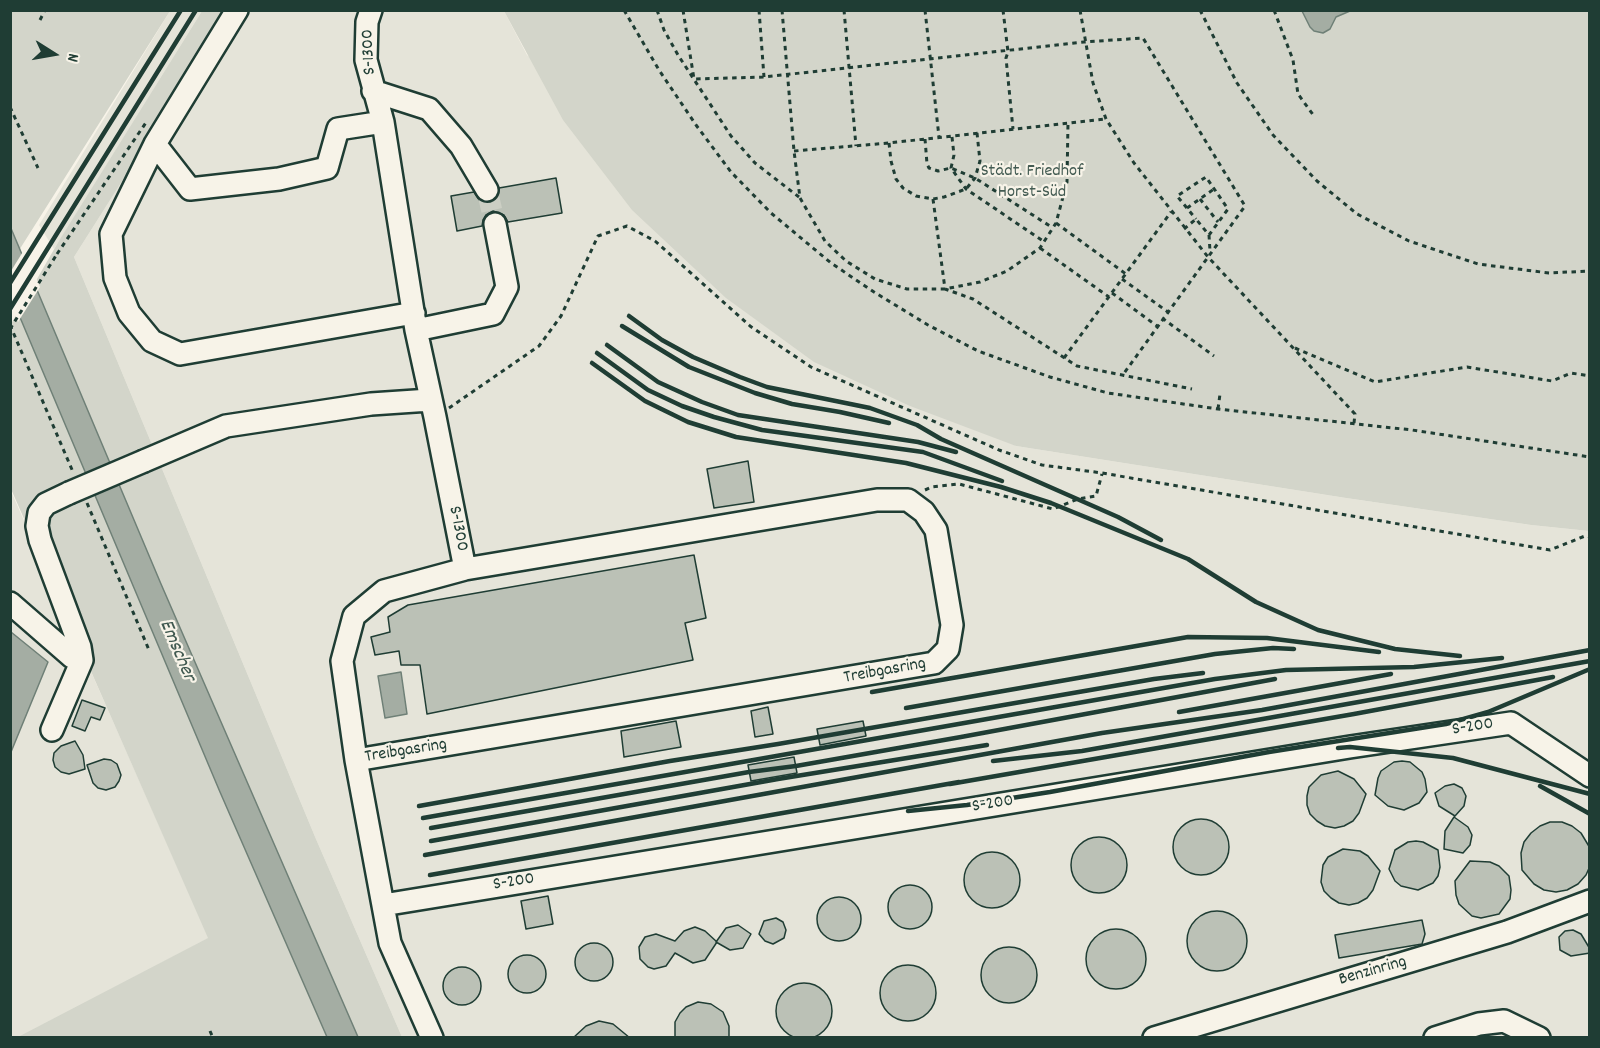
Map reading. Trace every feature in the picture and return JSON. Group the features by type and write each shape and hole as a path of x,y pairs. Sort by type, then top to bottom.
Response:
{"lane":[{"path":"237,10 155,144 111,234 115,278 129,313 152,341 180,354 415,322 493,314 507,287 495,224"},
{"name":"S-1300","path":"371,10 367,22 366,60 383,122 415,322 465,569 384,591 354,616 342,661 356,760 390,944 432,1038"},
{"path":"373,91 429,109 461,146 488,190"},
{"path":"155,144 190,189 279,179 327,168 338,129 383,122"},
{"path":"52,730 82,660 80,647 40,540 37,526 39,513 46,504 226,426 371,404 433,409"},
{"path":"465,569 877,500 908,500"},
{"name":"Treibgasring","path":"356,760 934,663 948,650 952,625 936,530 924,512 908,500"},
{"path":"10,603 72,657 82,660"},
{"name":"S-200","path":"383,905 1350,747 1511,723 1590,776"},
{"name":"Benzinring","path":"1154,1038 1507,932 1590,901"},
{"path":"1435,1038 1479,1024 1504,1022 1539,1038"}],"path":[{"path":"40,20 45,10"},
{"path":"624,10 659,70 696,125 731,172 771,213 831,262 874,292 928,325 978,351 1050,377 1108,393 1218,409 1412,430 1590,457"},
{"path":"657,10 664,30 694,79 731,136 754,163 800,198 825,241 846,261 875,279 907,289 945,289 980,282 1007,271 1040,248 1056,223 1067,182 1068,122"},
{"path":"683,10 694,79"},
{"path":"759,10 765,77"},
{"path":"782,10 800,198"},
{"path":"844,10 856,146"},
{"path":"925,10 939,138"},
{"path":"1003,10 1013,129"},
{"path":"1080,10 1093,83 1106,119 1134,163 1184,229 1355,414 1353,424"},
{"path":"1200,10 1237,83 1273,135 1317,180 1357,214 1409,241 1478,264 1549,273 1590,271"},
{"path":"1274,10 1293,60 1298,94 1314,116"},
{"path":"694,79 765,77 1084,42 1143,38 1245,206 1122,376"},
{"path":"10,107 38,168"},
{"path":"794,152 889,144 1106,119"},
{"path":"10,329 57,254 148,120"},
{"path":"889,144 896,179 903,188 916,196 933,199 966,189 975,178 980,161 977,133"},
{"path":"952,137 954,155 951,168 966,189 1044,242"},
{"path":"925,139 929,168 938,171 951,168 975,178 1053,228"},
{"path":"1209,235 1177,196 1206,177 1228,209 1209,235 1209,255"},
{"path":"1187,208 1214,189"},
{"path":"933,199 945,289"},
{"path":"1200,199 1218,222"},
{"path":"1064,358 1171,212"},
{"path":"1184,229 1196,219"},
{"path":"1056,223 1126,274"},
{"path":"433,409 538,346 561,316 598,236 627,226 655,241 750,326 811,367 999,450 1042,465 1550,550 1590,537"},
{"path":"1040,248 1157,326"},
{"path":"1122,279 1167,312"},
{"path":"945,289 973,299 1077,366 1192,388"},
{"path":"1162,318 1214,356"},
{"path":"1294,347 1375,382 1467,367 1552,381 1571,373 1590,376"},
{"path":"1218,409 1220,394"},
{"path":"908,500 932,487 959,484 1053,509 1078,499 1096,496 1102,474"},
{"path":"210,1030 213,1038"}],"shaded area":[{"path":"170,11 202,11 54,249 39,225"},
{"path":"230,11 504,11 527,55 1016,446 1346,498 1531,525 1589,531 1589,1037 402,1037 316,839 74,257"},
{"path":"10,489 209,938 18,1038 10,1037"}],"green space":[{"path":"11,11 170,11 11,263"},
{"path":"202,11 230,11 74,257 316,839 402,1037 18,1037 208,938 11,489 11,324 60,239"},
{"name":"Städt. Friedhof Horst-Süd","path":"504,11 1589,11 1589,531 1531,525 1346,498 1016,446 910,406 814,362 726,298 632,210 563,120"}],"water":[{"path":"1302,11 1350,11 1336,17 1330,29 1323,33 1314,31 1310,27"},
{"name":"Emscher","path":"10,226 161,584 358,1037 327,1037 220,792 11,296"},
{"path":"11,632 48,662 11,752"},
{"path":"401,672 407,714 385,718 378,676"}],"pier":[{"path":"24,250 40,287 18,322 10,303 11,271"}],"building":[{"path":"556,178 562,213 508,222 504,215 493,211 486,215 482,226 457,231 451,196 474,192 480,201 488,203 498,197 499,188"},
{"path":"748,461 754,502 714,508 707,469"},
{"path":"694,555 706,618 685,623 693,660 427,714 420,665 401,665 399,651 375,655 371,637 390,632 388,617 408,605"},
{"path":"82,700 105,708 100,720 91,717 85,731 72,726"},
{"path":"768,707 773,734 755,737 751,711"},
{"path":"676,721 681,747 624,757 621,731"},
{"path":"863,721 866,736 820,745 817,729"},
{"path":"75,741 83,755 85,769 69,774 61,772 55,767 54,753 61,746"},
{"path":"794,757 797,773 751,781 748,765"},
{"path":"104,759 117,764 121,775 115,787 106,790 98,788 93,783 87,765"},
{"path":"1394,762 1410,762 1422,772 1427,792 1419,803 1404,810 1388,806 1375,795 1381,771"},
{"path":"1338,771 1354,779 1366,794 1359,813 1353,821 1335,828 1325,826 1310,814 1307,796 1309,787 1321,775"},
{"path":"1454,784 1462,788 1466,796 1464,806 1455,816 1439,806 1435,793 1445,786"},
{"path":"1454,817 1468,827 1472,835 1470,845 1463,853 1444,849 1445,831"},
{"path":"1201,819 1212,821 1221,827 1227,836 1229,847 1227,858 1221,867 1212,873 1201,875 1190,873 1181,867 1175,858 1173,847 1175,836 1181,827 1190,821"},
{"path":"1550,822 1562,822 1572,826 1581,833 1590,848 1590,866 1586,875 1578,884 1567,890 1556,892 1544,890 1534,884 1522,870 1521,853 1524,842 1540,826"},
{"path":"1099,837 1110,839 1119,845 1125,854 1127,865 1125,876 1119,885 1110,891 1099,893 1088,891 1079,885 1073,876 1071,865 1073,854 1079,845 1088,839"},
{"path":"1416,841 1438,850 1440,867 1433,883 1418,890 1401,886 1395,881 1389,869 1395,850 1408,842"},
{"path":"1343,849 1360,851 1368,856 1380,871 1373,890 1367,898 1349,905 1331,898 1324,891 1321,882 1323,865 1328,857"},
{"path":"992,852 1003,854 1012,860 1018,869 1020,880 1018,891 1012,900 1003,906 992,908 981,906 972,900 966,891 964,880 966,869 972,860 981,854"},
{"path":"1470,861 1490,862 1499,866 1509,876 1510,899 1499,914 1481,918 1472,916 1459,904 1455,881"},
{"path":"910,885 925,892 932,907 925,922 910,929 895,922 888,907 895,892"},
{"path":"548,896 553,924 526,929 521,901"},
{"path":"839,897 854,904 861,919 854,934 839,941 824,934 817,919 824,904"},
{"path":"1217,911 1234,916 1242,924 1247,941 1242,958 1234,966 1217,971 1200,966 1192,958 1187,941 1192,924 1200,916"},
{"path":"776,918 783,922 786,930 784,938 773,944 765,941 759,934 764,921"},
{"path":"1422,920 1425,934 1422,944 1339,958 1335,935"},
{"path":"738,925 751,934 743,948 730,950 716,942 726,928"},
{"path":"695,927 705,931 717,942 705,960 693,963 675,953 666,966 654,969 648,967 640,959 639,947 645,937 656,934 675,941 684,931"},
{"path":"1116,929 1133,934 1141,942 1146,959 1141,976 1133,984 1116,989 1099,984 1091,976 1086,959 1091,942 1099,934"},
{"path":"1573,930 1581,934 1590,953 1571,956 1560,950 1559,937 1565,931"},
{"path":"594,943 607,949 613,962 607,975 594,981 581,975 575,962 581,949"},
{"path":"1009,947 1020,949 1029,955 1035,964 1037,975 1035,986 1029,995 1020,1001 1009,1003 998,1001 989,995 983,986 981,975 983,964 989,955 998,949"},
{"path":"527,955 540,961 546,974 540,987 527,993 514,987 508,974 514,961"},
{"path":"908,965 919,967 928,973 934,982 936,993 934,1004 928,1013 919,1019 908,1021 897,1019 888,1013 882,1004 880,993 882,982 888,973 897,967"},
{"path":"462,967 475,973 481,986 475,999 462,1005 449,999 443,986 449,973"},
{"path":"804,983 815,985 824,991 830,1000 832,1011 830,1022 824,1031 815,1037 804,1039 793,1037 784,1031 778,1022 776,1011 778,1000 784,991 793,985"},
{"path":"698,1002 711,1004 723,1012 729,1026 729,1038 675,1038 675,1022 680,1013 686,1007"},
{"path":"599,1021 613,1024 630,1038 573,1038 586,1026"}],"tunnel":[{"path":"487,190 495,224"}],"railway":[{"path":"10,283 181,10"},
{"path":"10,309 196,10"},
{"path":"629,316 662,340 693,357 740,377 767,387 870,408 917,425 941,439 1118,517 1161,540"},
{"path":"622,326 689,367 755,393 792,404 889,423"},
{"path":"607,345 658,382 738,415 918,442 956,452"},
{"path":"597,353 648,390 682,406 714,417 762,430 923,452 1002,481"},
{"path":"592,363 645,401 688,422 736,437 906,463 1001,487 1051,503 1188,559 1256,602 1318,630 1395,649 1460,656"},
{"path":"872,692 1188,637 1267,638 1379,652"},
{"path":"906,708 1215,654 1273,648 1294,649"},
{"path":"425,855 1102,733 1262,710 1590,650"},
{"path":"423,818 1215,679 1286,670 1414,667 1502,658"},
{"path":"993,761 1082,751 1590,661"},
{"path":"908,811 967,805 1050,792 1269,752 1446,724 1488,712 1590,669"},
{"path":"419,806 670,761 1154,679 1203,673"},
{"path":"1179,712 1391,674"},
{"path":"950,784 1553,677"},
{"path":"431,828 961,737 1275,679"},
{"path":"431,841 778,779 987,745"},
{"path":"1338,748 1350,747 1453,758 1590,794"},
{"path":"430,875 959,782"},
{"path":"1540,786 1590,814"}]}
